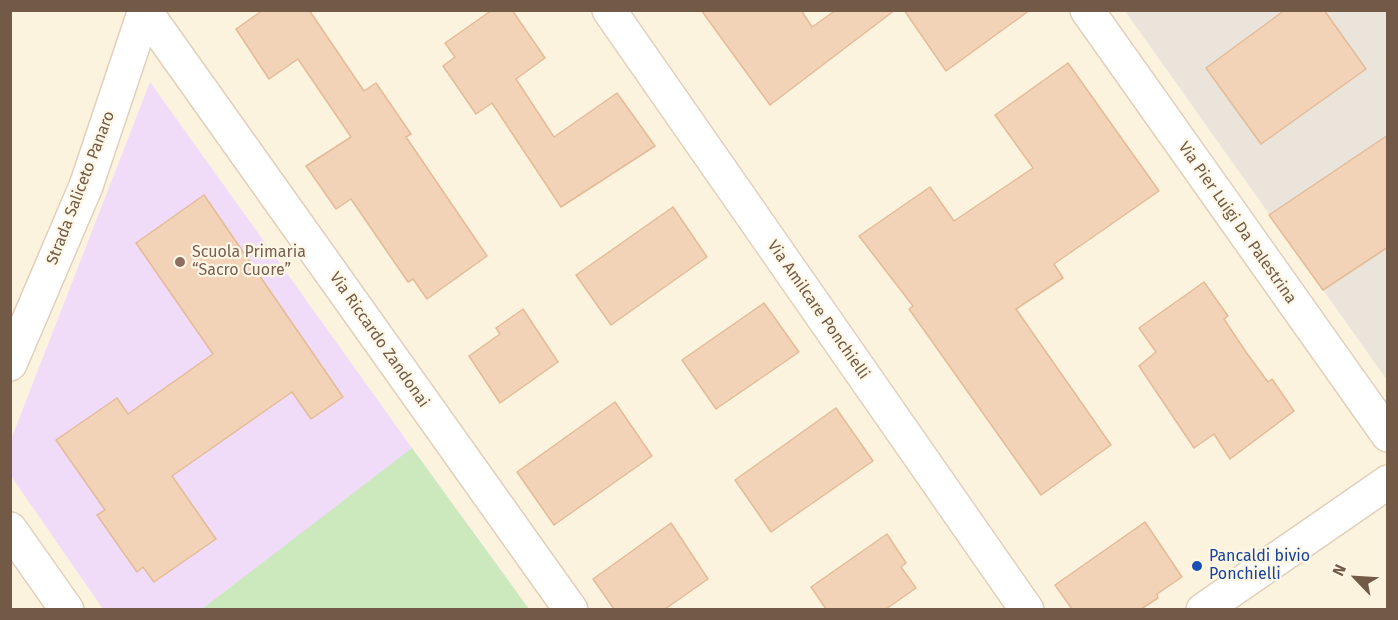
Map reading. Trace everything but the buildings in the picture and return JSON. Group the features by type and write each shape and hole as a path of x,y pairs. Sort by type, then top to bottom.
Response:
{"street":[{"name":"Via Amilcare Ponchielli","path":"609,10 1027,609"},
{"name":"Via Pier Luigi Da Palestrina","path":"1087,10 1388,435"},
{"name":"Strada Saliceto Panaro","path":"10,364 86,186 145,11"},
{"name":"Via Riccardo Zandonai","path":"145,11 571,609"},
{"path":"1203,609 1388,482"},
{"path":"10,529 67,609"}],"shaded area":[{"path":"1125,11 1387,11 1387,380"},
{"name":"Scuola Primaria “Sacro Cuore”","path":"150,82 529,609 103,609 11,476 10,442"}],"green space":[{"path":"412,448 529,609 202,609"}],"place":[{"name":"Scuola Primaria “Sacro Cuore”","path":"180,262"},
{"name":"Pancaldi bivio Ponchielli","path":"1197,566"}]}
